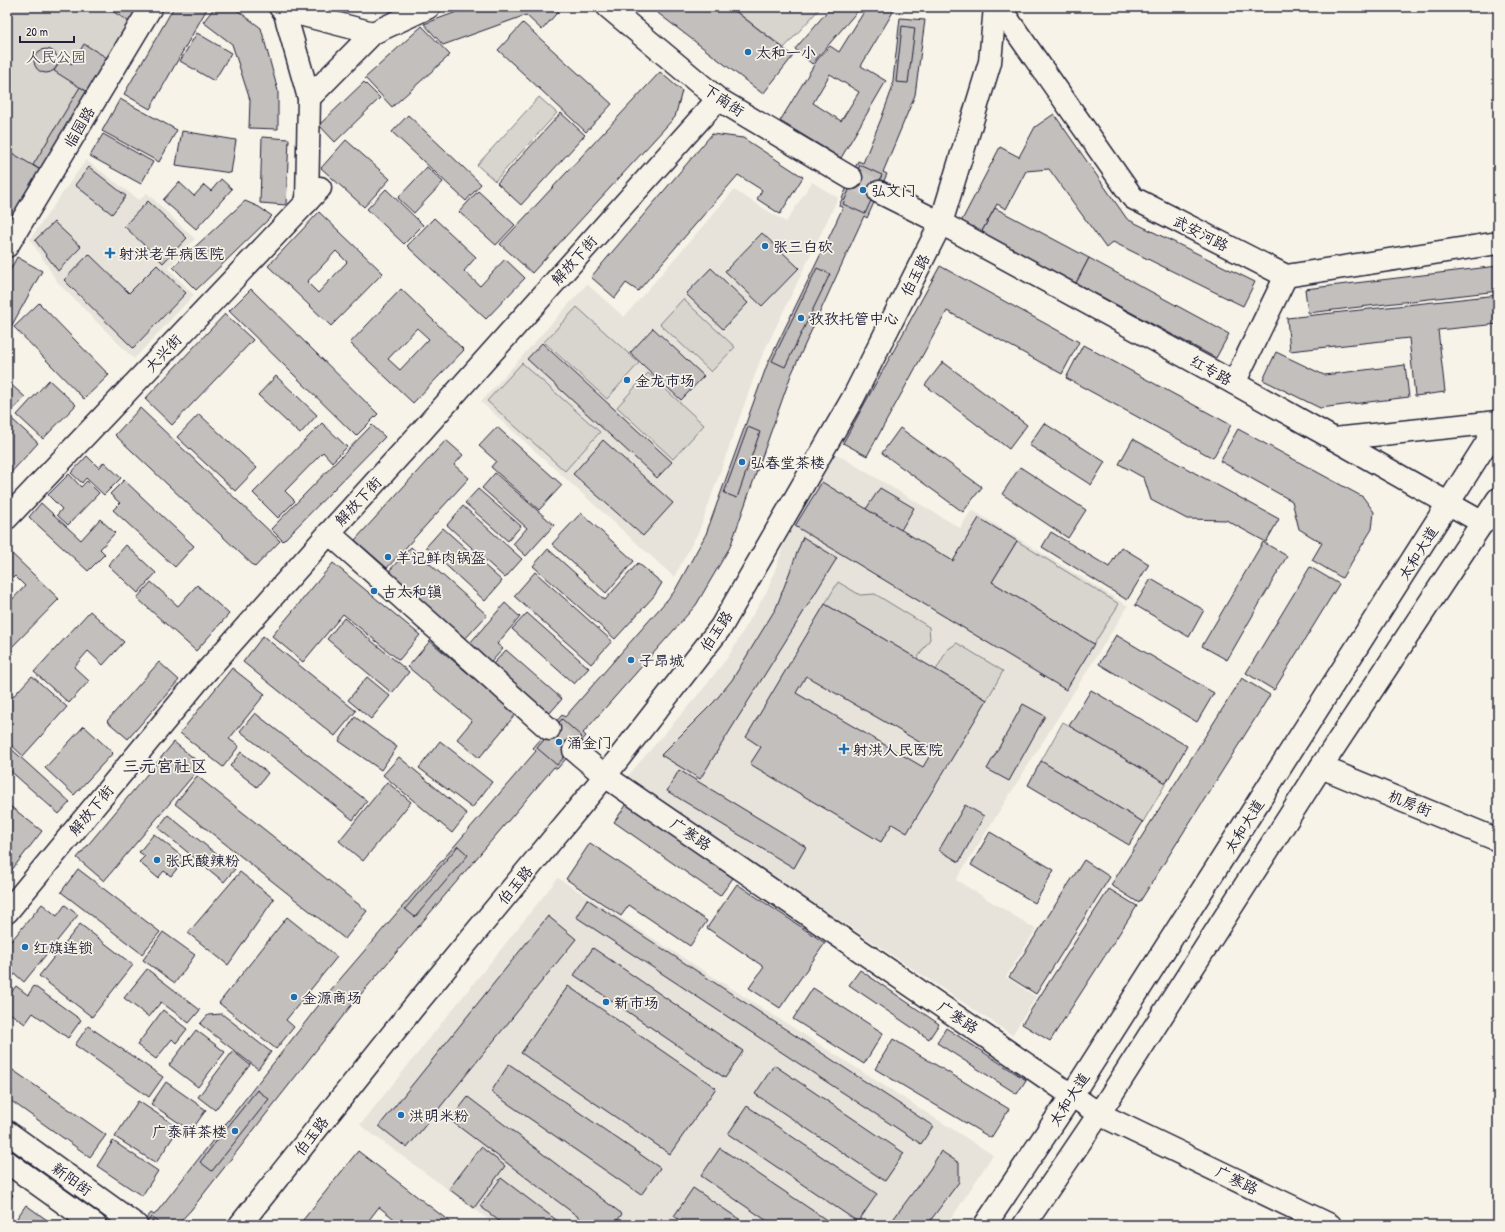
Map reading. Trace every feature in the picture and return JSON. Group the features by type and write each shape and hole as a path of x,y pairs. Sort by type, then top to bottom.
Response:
{"street":[{"name":"临园路","path":"7,246 151,7"},
{"path":"282,9 309,98 373,33 429,7"},
{"name":"下南街","path":"608,7 718,99 851,178"},
{"name":"伯玉路","path":"240,1225 404,1018 605,776 721,627 853,398 942,224 990,62 995,7"},
{"name":"武安河路","path":"999,7 1133,198 1286,276"},
{"path":"282,9 373,33"},
{"name":"大兴街","path":"7,518 313,195 309,98"},
{"name":"解放下街","path":"7,912 197,682 718,99"},
{"name":"红专路","path":"879,192 942,224 1234,383 1483,523"},
{"path":"1234,383 1286,276 1498,243"},
{"path":"1334,439 1498,422"},
{"name":"太和大道","path":"985,1225 1072,1096 1498,425"},
{"path":"1024,1225 1099,1114 1321,767 1498,499"},
{"path":"329,533 550,729"},
{"name":"广寒路","path":"574,750 605,776 1099,1114 1330,1225"},
{"name":"机房街","path":"1321,767 1498,840"},
{"name":"新阳街","path":"7,1132 136,1225"},
{"name":"新阳街","path":"7,1162 95,1225"}],"shaded area":[{"name":"射洪老年病医院","path":"86,160 139,200 147,193 195,239 168,268 194,295 134,359 58,283 30,239"},
{"name":"金龙市场","path":"812,182 838,198 761,358 699,531 674,577 481,402 587,284 624,317 734,190 786,222"},
{"name":"射洪人民医院","path":"833,452 960,528 972,510 1128,606 956,880 1036,929 1006,977 1036,997 1012,1035 626,778 703,689 728,657 768,589 781,554 786,528"},
{"name":"新市场","path":"558,878 993,1155 947,1225 496,1225 360,1125"}],"green space":[{"name":"人民公园","path":"7,7 144,7 7,235"},
{"path":"730,7 821,7 784,48"},
{"path":"539,97 557,113 495,181 477,165"},
{"path":"683,299 735,347 711,372 660,324"},
{"path":"577,307 639,363 607,399 544,342"},
{"path":"522,363 600,432 565,471 487,401"},
{"path":"648,373 704,425 673,459 617,407"},
{"path":"1017,541 1119,604 1094,644 992,582"},
{"path":"838,582 860,595 875,594 929,627 930,639 917,659 825,604"},
{"path":"957,643 1003,671 987,700 936,670 947,650"},
{"path":"1063,722 1166,783 1143,822 1041,761"}],"building":[{"path":"106,7 141,7 131,23"},
{"path":"174,7 208,7 150,109 124,94"},
{"path":"215,7 233,7 261,28 278,91 278,129 249,128 250,100 232,44 203,22"},
{"path":"470,7 562,7 542,30 526,15 443,45 424,24"},
{"name":"太和一小","path":"650,7 730,7 793,56 763,94"},
{"path":"831,7 861,7 812,64 795,49"},
{"path":"867,7 896,7 861,66 886,81 841,158 780,121 817,60 830,46 839,52","holes":["830,74 859,92 841,121 813,103"]},
{"name":"子昂城","path":"900,18 925,20 915,95 883,172 887,174 867,218 864,216 791,375 730,547 696,605 583,733 586,736 557,769 554,767 350,1007 191,1210 177,1225 141,1225 151,1213 154,1215 156,1213 329,992 536,751 533,748 562,715 565,717 674,592 706,534 767,365 843,207 839,206 858,161 863,163 881,119 892,89"},
{"path":"523,23 612,104 586,132 498,50"},
{"path":"422,26 450,55 392,107 365,78"},
{"path":"902,26 915,28 908,83 896,82"},
{"path":"197,33 231,53 214,81 180,61"},
{"path":"84,44 109,59 89,93 54,71 62,58 72,64"},
{"path":"46,49 55,52 58,61 55,70 46,73 37,70 34,61 37,52"},
{"path":"660,72 682,91 675,117 532,273 500,244"},
{"path":"364,82 380,98 335,142 319,125"},
{"path":"80,87 89,93 42,171 33,165"},
{"path":"120,99 177,130 159,162 102,131"},
{"path":"561,113 585,135 521,205 497,183"},
{"path":"1054,114 1127,219 1255,282 1243,306 1113,242 1106,248 1049,169 1026,171 1006,209 997,204 981,233 961,222 1000,147 1019,157 1035,127"},
{"path":"408,115 481,184 466,201 392,132"},
{"path":"182,131 236,140 231,173 176,165"},
{"path":"103,134 153,162 141,184 90,156"},
{"path":"712,134 743,138 803,177 780,214 757,199 762,190 738,175 638,291 626,283 615,298 591,277"},
{"path":"262,137 289,139 286,205 260,203"},
{"path":"346,140 390,179 364,207 321,168"},
{"path":"7,150 42,171 14,219 7,216"},
{"name":"弘文门","path":"860,165 882,175 865,214 843,204"},
{"path":"89,167 126,196 112,214 75,185"},
{"path":"427,167 443,182 414,213 398,198"},
{"path":"221,179 232,189 196,229 163,200 179,182 194,196 204,185 211,191"},
{"path":"386,189 423,225 404,244 367,209"},
{"path":"478,191 515,225 496,245 459,212"},
{"path":"148,201 187,238 163,263 124,226"},
{"path":"245,201 259,207 272,216 196,290 173,267"},
{"path":"995,208 1089,258 1076,283 981,233"},
{"path":"319,212 383,273 331,326 268,266","holes":["336,251 347,262 318,293 307,282"]},
{"path":"434,218 476,257 464,271 480,286 505,259 525,278 486,319 407,246"},
{"path":"54,222 81,247 58,271 35,240"},
{"path":"762,233 799,268 762,306 725,271"},
{"path":"89,254 129,293 157,265 186,293 133,348 64,280"},
{"path":"17,257 42,271 7,334 7,276"},
{"path":"1089,258 1229,334 1216,358 1076,283"},
{"path":"940,266 1079,342 1062,374 947,311 867,456 843,443"},
{"path":"1498,266 1498,291 1308,313 1305,289"},
{"path":"711,268 748,303 723,329 686,294"},
{"name":"孜孜托管中心","path":"817,268 830,274 785,367 772,361"},
{"path":"251,289 378,414 356,436 229,311"},
{"path":"401,289 464,350 413,403 350,343","holes":["417,328 429,339 400,370 388,359"]},
{"path":"1498,295 1498,324 1438,330 1445,392 1415,396 1409,338 1290,351 1287,318"},
{"path":"39,303 109,375 84,399 14,327"},
{"path":"225,314 253,340 172,425 145,399"},
{"path":"653,328 704,376 681,400 630,353"},
{"path":"542,343 672,462 657,478 527,359"},
{"path":"1083,345 1231,425 1213,458 1066,378"},
{"path":"1276,352 1324,375 1405,365 1409,397 1320,408 1263,380"},
{"path":"943,362 1027,425 1009,449 925,385"},
{"path":"276,376 317,415 300,434 258,395"},
{"path":"49,380 76,405 43,439 17,415"},
{"path":"7,381 25,397 7,416"},
{"path":"140,408 280,541 255,567 115,435"},
{"path":"199,414 257,468 235,491 177,437"},
{"path":"12,419 38,443 7,477 7,424"},
{"path":"322,423 347,447 332,462 323,452 285,491 295,501 278,518 253,493"},
{"path":"1044,423 1105,462 1091,485 1029,445"},
{"path":"372,425 385,437 283,541 271,529"},
{"path":"497,427 562,485 539,510 491,467 496,461 479,446"},
{"name":"弘春堂茶楼","path":"748,427 760,432 737,498 724,493"},
{"path":"900,428 982,487 963,512 882,453"},
{"path":"1238,429 1363,497 1374,512 1372,529 1342,578 1312,560 1322,543 1299,529 1292,501 1220,461"},
{"path":"1133,439 1279,519 1266,542 1226,520 1187,519 1151,500 1144,478 1119,464"},
{"path":"446,440 463,455 454,465 469,478 387,568 355,540"},
{"path":"603,440 673,503 643,536 573,474"},
{"path":"87,456 99,468 104,462 121,478 104,495 86,478 82,483 71,473"},
{"path":"1020,467 1086,510 1068,538 1002,494"},
{"path":"495,473 554,525 526,556 513,544 527,528 482,488"},
{"path":"69,474 81,487 87,481 99,493 68,525 57,515 62,509 48,495"},
{"path":"124,480 194,546 175,567 113,510 120,503 110,494"},
{"path":"822,482 953,561 979,518 1017,541 992,582 1094,644 1066,690 795,526"},
{"path":"880,488 914,508 901,530 866,509"},
{"path":"478,489 521,526 508,541 465,503"},
{"path":"41,503 81,540 100,519 115,533 100,549 105,554 88,571 29,517"},
{"path":"463,506 522,559 505,578 447,525"},
{"path":"581,513 634,561 606,593 552,544"},
{"path":"443,528 502,581 485,601 426,547"},
{"path":"1051,532 1109,567 1121,547 1149,564 1127,600 1042,547"},
{"path":"803,537 837,558 700,779 661,755 714,702 732,680 776,608"},
{"path":"1263,542 1287,556 1227,660 1202,646"},
{"path":"126,545 156,573 138,593 108,565"},
{"path":"411,547 487,615 465,639 389,571"},
{"path":"7,549 59,599 10,649 7,646 7,605 25,586 15,576 7,584"},
{"path":"548,549 605,600 638,563 662,583 654,596 615,639 533,566"},
{"path":"333,563 420,635 399,660 343,614 303,662 272,636"},
{"path":"1310,567 1339,584 1274,690 1246,673"},
{"path":"535,572 612,641 591,664 514,596"},
{"path":"1151,579 1204,610 1189,637 1135,605"},
{"path":"151,582 178,606 197,585 229,614 196,651 137,598"},
{"path":"505,603 520,617 497,644 503,649 490,663 469,644"},
{"path":"825,604 987,700 907,833 892,824 881,842 750,764 761,747 746,737","holes":["806,676 933,750 923,767 796,693"]},
{"path":"90,611 124,642 103,665 88,651 74,667 89,681 69,703 34,672"},
{"path":"527,613 589,668 574,684 512,629"},
{"path":"344,618 409,672 392,693 327,639"},
{"path":"1116,635 1214,693 1197,722 1099,664"},
{"path":"263,636 356,711 335,736 243,662"},
{"path":"430,641 516,714 479,758 457,739 472,721 408,667"},
{"path":"506,650 562,699 549,714 493,664"},
{"path":"159,662 179,680 128,739 107,721"},
{"path":"232,668 265,694 229,739 239,746 223,767 180,733"},
{"path":"32,676 67,707 23,756 7,741 7,703"},
{"path":"367,677 390,696 371,719 348,700"},
{"path":"1242,678 1270,695 1139,903 1111,885"},
{"path":"1091,690 1187,746 1166,783 1069,726"},
{"path":"1023,704 1045,716 1009,781 987,769"},
{"path":"255,713 367,801 353,820 240,731"},
{"path":"355,717 397,747 381,770 339,741"},
{"name":"涌金门","path":"562,719 582,737 557,765 537,748"},
{"path":"84,726 113,753 74,795 45,768"},
{"path":"440,741 492,782 472,808 419,768"},
{"path":"174,742 202,765 104,881 77,858"},
{"path":"7,745 70,802 59,814 7,768"},
{"path":"241,752 268,773 257,787 230,766"},
{"path":"399,757 467,814 452,833 383,775"},
{"path":"1041,761 1143,822 1129,845 1028,785"},
{"path":"679,770 806,847 794,868 667,791"},
{"path":"197,776 367,911 345,939 175,804"},
{"path":"387,782 411,802 363,861 339,841"},
{"path":"627,804 733,878 720,896 614,822"},
{"path":"965,805 984,816 959,862 939,850"},
{"path":"10,806 42,831 7,876 7,810"},
{"path":"168,815 235,869 224,882 158,828"},
{"path":"990,832 1054,870 1035,903 971,865"},
{"path":"154,834 185,859 171,876 164,871 158,878 139,862 145,856 139,852"},
{"path":"590,843 707,921 690,946 629,905 621,916 566,879"},
{"path":"458,846 468,855 415,917 405,909"},
{"path":"1084,860 1110,877 1036,994 1009,977"},
{"path":"78,869 160,932 142,954 61,892"},
{"path":"240,872 274,899 228,965 188,933"},
{"path":"737,884 825,943 780,1008 749,988 764,967 707,928"},
{"path":"1109,889 1137,906 1050,1041 1022,1024"},
{"path":"587,899 933,1126 921,1144 576,917"},
{"path":"42,904 57,916 65,905 78,915 24,982 15,974 7,984 7,946"},
{"path":"548,916 576,939 407,1148 379,1126"},
{"path":"287,917 337,957 286,1020 294,1027 276,1049 219,1003"},
{"path":"80,924 133,965 92,1017 39,976"},
{"path":"163,932 195,955 175,983 143,960"},
{"path":"593,948 743,1051 725,1078 574,975"},
{"path":"147,969 200,1010 189,1023 161,1002 149,1017 124,998"},
{"path":"860,970 939,1024 929,1039 849,985"},
{"path":"16,986 28,995 34,986 81,1020 68,1038 33,1013 25,1024 7,1011 7,998"},
{"path":"568,986 716,1088 670,1154 521,1053"},
{"path":"813,988 883,1033 864,1064 793,1019"},
{"path":"163,1010 187,1029 176,1043 172,1039 156,1059 137,1045"},
{"path":"222,1014 271,1052 258,1069 200,1024 208,1015"},
{"path":"88,1026 163,1077 149,1097 75,1045"},
{"path":"946,1028 1026,1080 1017,1094 937,1043"},
{"path":"196,1030 225,1052 198,1087 169,1065"},
{"path":"893,1039 1009,1109 991,1138 875,1069"},
{"path":"233,1051 250,1065 215,1110 198,1097"},
{"path":"509,1064 660,1168 641,1195 491,1092"},
{"path":"774,1065 904,1153 885,1181 755,1094"},
{"path":"7,1066 106,1135 90,1157 7,1098"},
{"path":"166,1082 206,1110 191,1131 151,1104"},
{"name":"广泰祥茶楼","path":"257,1090 269,1099 212,1171 200,1162"},
{"path":"468,1097 622,1214 614,1225 589,1225 450,1120"},
{"path":"138,1101 179,1128 156,1163 115,1137"},
{"path":"747,1106 877,1194 858,1222 728,1134"},
{"path":"113,1141 158,1171 142,1196 97,1166"},
{"path":"481,1147 505,1166 474,1208 449,1189"},
{"path":"720,1148 834,1225 773,1225 701,1176"},
{"path":"358,1151 454,1225 402,1225 379,1207 365,1225 299,1225"},
{"path":"941,1151 959,1163 959,1182 927,1225 889,1225 930,1169"},
{"path":"501,1178 563,1225 504,1225 480,1206"},
{"path":"693,1188 748,1225 687,1225 674,1216"},
{"path":"7,1191 13,1195 7,1203"},
{"path":"26,1205 54,1225 12,1225"},
{"path":"151,1217 161,1225 145,1225"}],"tunnel":[{"path":"851,178 879,192"},
{"path":"549,729 574,750"}],"place":[{"name":"太和一小","path":"748,52"},
{"name":"弘文门","path":"863,190"},
{"name":"张三白砍","path":"765,246"},
{"name":"射洪老年病医院","path":"110,253"},
{"name":"孜孜托管中心","path":"801,318"},
{"name":"金龙市场","path":"627,380"},
{"name":"弘春堂茶楼","path":"742,462"},
{"name":"羊记鲜肉锅盔","path":"388,557"},
{"name":"古太和镇","path":"374,591"},
{"name":"子昂城","path":"631,660"},
{"name":"涌金门","path":"559,742"},
{"name":"射洪人民医院","path":"844,749"},
{"name":"张氏酸辣粉","path":"157,860"},
{"name":"红旗连锁","path":"25,947"},
{"name":"金源商场","path":"294,997"},
{"name":"新市场","path":"606,1002"},
{"name":"洪明米粉","path":"401,1115"},
{"name":"广泰祥茶楼","path":"235,1131"}],"district":[{"name":"三元宫社区","path":"165,765"}]}
